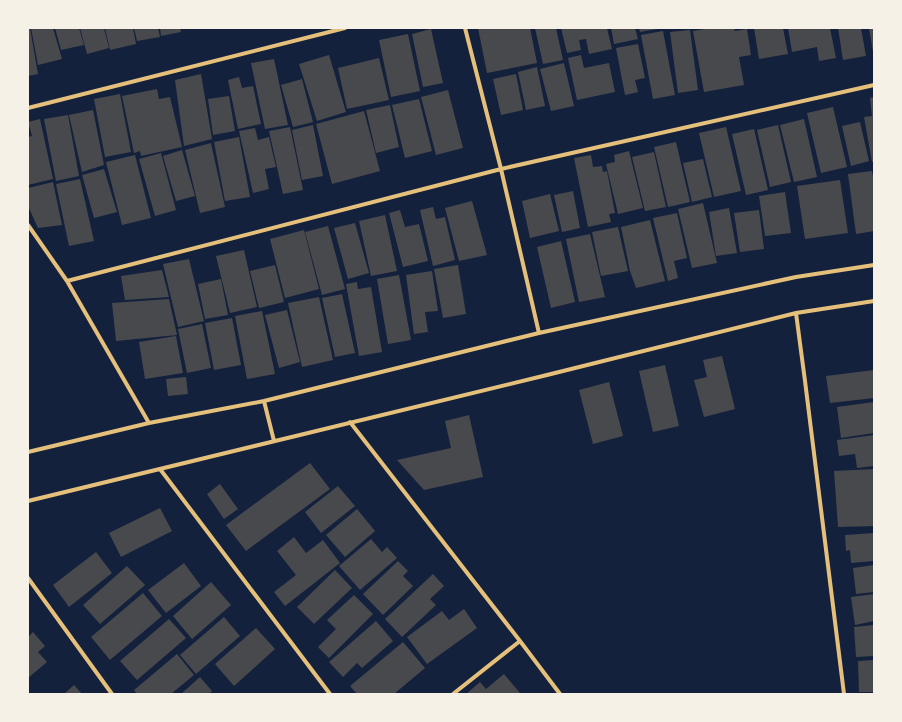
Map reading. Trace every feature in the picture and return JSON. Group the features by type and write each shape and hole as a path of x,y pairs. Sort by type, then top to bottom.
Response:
{"street":[{"path":"28,108 345,28"},
{"path":"465,28 501,169 539,333"},
{"path":"68,281 501,169 874,85"},
{"path":"28,224 68,281 149,423"},
{"path":"28,452 149,423 264,401 539,333 796,277 874,264"},
{"path":"28,501 796,313 874,301"},
{"path":"796,313 844,694"},
{"path":"264,401 274,441"},
{"path":"350,422 560,694"},
{"path":"160,469 330,694"},
{"path":"28,578 112,694"},
{"path":"453,694 520,641"}],"building":[{"path":"28,28 30,28 38,74 28,76"},
{"path":"31,28 53,28 62,59 38,65"},
{"path":"55,28 79,28 84,45 61,50"},
{"path":"80,28 104,28 109,48 87,54"},
{"path":"105,28 133,28 136,44 110,50"},
{"path":"134,28 158,28 160,37 137,41"},
{"path":"160,28 180,28 181,32 161,36"},
{"path":"478,28 530,28 537,63 487,73"},
{"path":"535,28 556,28 563,60 543,64"},
{"path":"561,28 607,28 612,49 589,54 586,39 579,40 581,50 567,53"},
{"path":"611,28 635,28 638,39 614,44"},
{"path":"639,28 657,28 657,29 640,32"},
{"path":"711,28 734,28 735,31 747,29 751,55 739,57 744,85 704,92 693,31"},
{"path":"754,28 783,28 788,54 759,59"},
{"path":"788,28 830,28 836,58 819,61 817,47 792,52"},
{"path":"838,28 861,28 866,56 843,60"},
{"path":"869,28 874,28 874,52 873,52"},
{"path":"431,29 443,83 423,87 412,34"},
{"path":"690,30 698,90 678,93 670,32"},
{"path":"663,31 675,95 653,99 641,35"},
{"path":"408,34 420,91 391,97 379,40"},
{"path":"638,44 645,78 635,80 638,92 625,95 616,48"},
{"path":"329,55 346,112 317,121 299,64"},
{"path":"581,55 584,68 609,63 615,92 577,100 568,58"},
{"path":"379,58 389,100 347,109 338,68"},
{"path":"274,59 288,125 265,129 251,63"},
{"path":"564,63 574,106 551,111 540,69"},
{"path":"537,67 545,106 526,110 518,72"},
{"path":"201,74 212,139 184,146 175,80"},
{"path":"516,74 523,110 501,115 493,79"},
{"path":"239,77 242,88 253,86 261,124 238,129 228,80"},
{"path":"302,79 313,122 293,127 281,85"},
{"path":"157,89 159,99 170,97 182,147 141,156 140,151 134,153 122,96"},
{"path":"448,90 463,148 436,155 421,97"},
{"path":"120,94 131,152 105,157 94,99"},
{"path":"229,96 235,131 213,135 208,99"},
{"path":"874,97 874,162 872,162 864,117 872,116 870,98"},
{"path":"419,99 432,151 405,158 392,105"},
{"path":"390,105 399,147 376,153 366,110"},
{"path":"833,107 847,167 821,173 807,113"},
{"path":"93,110 104,165 82,172 69,115"},
{"path":"364,111 380,171 332,184 316,124"},
{"path":"68,115 79,176 56,181 44,119"},
{"path":"40,119 53,179 28,185 28,137 32,136 28,122"},
{"path":"804,119 817,177 794,182 780,125"},
{"path":"860,122 869,161 851,166 842,126"},
{"path":"313,125 323,176 302,180 292,130"},
{"path":"778,125 791,182 770,187 757,130"},
{"path":"290,127 303,190 283,194 269,131"},
{"path":"726,127 741,191 714,197 699,133"},
{"path":"255,128 258,140 269,137 276,167 265,169 269,189 253,193 239,131"},
{"path":"754,129 768,190 746,195 732,134"},
{"path":"239,137 250,197 225,201 214,142"},
{"path":"676,142 690,202 668,207 654,147"},
{"path":"211,143 225,207 200,213 185,150"},
{"path":"182,150 195,196 176,201 163,156"},
{"path":"629,151 643,208 618,214 606,164 615,162 614,155"},
{"path":"654,152 666,207 645,211 632,157"},
{"path":"161,153 176,210 155,216 139,159"},
{"path":"135,155 151,218 122,225 106,162"},
{"path":"591,155 593,167 602,166 603,172 607,171 615,213 609,214 611,222 588,227 574,158"},
{"path":"703,159 712,197 692,202 683,163"},
{"path":"104,169 117,212 94,218 82,175"},
{"path":"872,171 874,182 874,231 856,234 848,174"},
{"path":"80,179 94,241 69,246 56,184"},
{"path":"840,180 848,233 805,239 797,186"},
{"path":"53,182 62,225 38,228 28,206 28,188"},
{"path":"573,191 580,228 562,232 554,195"},
{"path":"785,192 791,233 765,236 759,196"},
{"path":"550,194 559,231 530,238 522,201"},
{"path":"472,201 487,255 459,261 445,208"},
{"path":"703,203 717,263 692,268 678,209"},
{"path":"433,207 436,219 445,217 455,260 433,266 420,210"},
{"path":"729,208 737,253 716,256 709,212"},
{"path":"400,210 405,227 419,224 428,261 403,267 389,213"},
{"path":"759,210 764,249 740,252 734,213"},
{"path":"677,213 687,258 674,261 678,278 668,281 653,218"},
{"path":"385,215 397,271 371,276 359,221"},
{"path":"650,220 665,281 636,288 630,271 621,227"},
{"path":"355,223 369,273 348,279 334,228"},
{"path":"328,226 345,289 322,295 305,232"},
{"path":"618,227 628,271 601,276 592,232"},
{"path":"304,230 319,289 285,298 270,239"},
{"path":"590,234 605,297 579,302 566,239"},
{"path":"561,241 575,302 551,308 537,247"},
{"path":"244,250 257,307 230,313 216,256"},
{"path":"189,259 204,321 178,327 163,264"},
{"path":"275,265 284,302 259,308 250,271"},
{"path":"458,265 466,314 443,318 434,269"},
{"path":"162,270 169,297 125,300 121,276"},
{"path":"432,271 438,311 425,312 428,332 414,334 406,275"},
{"path":"399,275 411,340 388,344 377,279"},
{"path":"221,279 228,315 205,319 198,284"},
{"path":"357,282 358,289 371,287 382,352 359,356 346,284"},
{"path":"342,294 355,353 335,357 322,298"},
{"path":"319,297 333,360 302,367 288,303"},
{"path":"169,299 177,335 116,341 112,303"},
{"path":"287,310 300,362 279,368 265,315"},
{"path":"262,311 275,374 247,379 235,316"},
{"path":"232,318 241,365 214,370 205,323"},
{"path":"202,324 211,368 187,373 178,329"},
{"path":"176,336 183,373 145,379 139,342"},
{"path":"722,356 735,409 704,417 694,380 707,377 703,360"},
{"path":"665,365 679,426 653,432 639,371"},
{"path":"874,370 874,398 830,403 826,376"},
{"path":"186,377 188,394 168,396 166,379"},
{"path":"609,382 623,436 593,444 579,390"},
{"path":"874,402 874,433 841,438 837,407"},
{"path":"469,415 483,477 424,490 397,460 451,448 445,421"},
{"path":"874,435 874,466 857,468 855,454 839,456 837,440"},
{"path":"310,463 330,489 246,551 226,525"},
{"path":"874,469 874,526 838,527 834,471"},
{"path":"220,484 238,509 224,519 207,494"},
{"path":"338,486 355,506 321,533 305,512"},
{"path":"160,508 172,531 121,557 109,533"},
{"path":"357,509 375,531 345,557 326,535"},
{"path":"874,533 874,561 851,563 850,550 846,551 845,535"},
{"path":"294,537 306,553 323,540 340,563 285,606 274,592 296,575 277,551"},
{"path":"371,539 382,552 387,547 397,558 360,590 339,566"},
{"path":"96,552 112,573 69,607 53,585"},
{"path":"398,561 408,571 403,576 413,586 383,615 363,594"},
{"path":"184,563 201,586 166,613 148,590"},
{"path":"874,565 874,592 856,594 853,568"},
{"path":"127,566 145,585 100,624 83,605"},
{"path":"335,570 352,588 314,624 297,607"},
{"path":"433,574 444,586 430,599 436,605 402,637 385,619"},
{"path":"211,582 231,605 192,639 173,616"},
{"path":"143,593 162,616 110,660 91,637"},
{"path":"874,594 874,621 855,625 851,597"},
{"path":"354,595 373,614 329,658 318,647 336,629 327,620"},
{"path":"464,609 477,628 427,664 407,637 442,611 449,620"},
{"path":"224,617 240,636 196,674 180,655"},
{"path":"169,619 186,638 137,680 120,661"},
{"path":"376,621 393,641 362,668 357,663 343,677 329,662"},
{"path":"874,625 874,656 856,657 854,627"},
{"path":"256,628 275,649 234,686 215,664"},
{"path":"33,632 45,646 38,652 47,662 28,678 28,637"},
{"path":"403,642 425,668 394,694 357,694 350,686"},
{"path":"177,654 194,675 171,694 137,694 134,690"},
{"path":"874,660 874,692 859,692 858,661"},
{"path":"504,674 520,693 519,694 466,694 480,682 486,689"},
{"path":"200,677 212,691 209,694 181,694"},
{"path":"74,685 82,694 64,694"}]}
